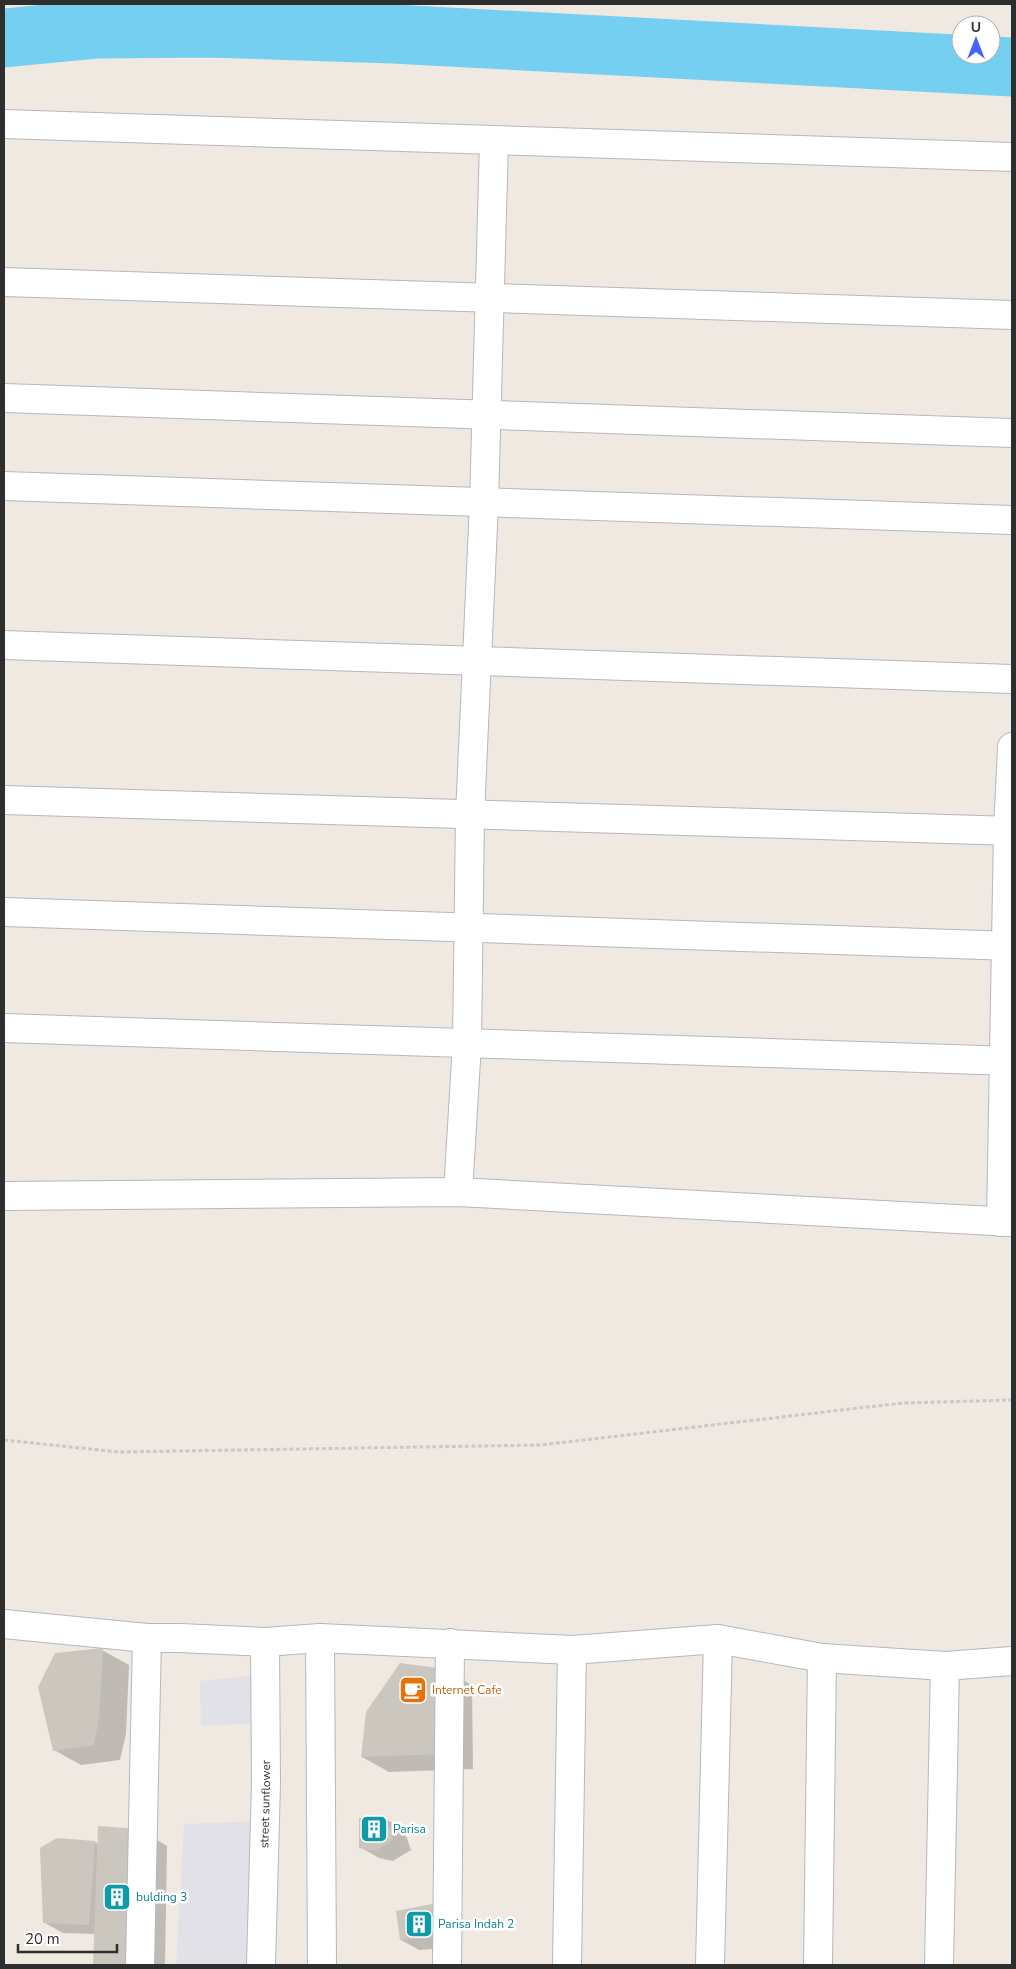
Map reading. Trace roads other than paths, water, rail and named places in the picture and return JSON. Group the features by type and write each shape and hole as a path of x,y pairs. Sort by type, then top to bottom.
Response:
{"street":[{"path":"4,124 1012,157"},
{"path":"458,1192 466,1044 470,815 484,503 494,141"},
{"path":"4,282 1012,315"},
{"path":"4,398 1012,433"},
{"path":"4,486 1012,520"},
{"path":"4,645 1012,679"},
{"path":"4,1196 458,1192 1007,1222 1012,747"},
{"path":"4,800 1010,831"},
{"path":"4,912 1009,946"},
{"path":"4,1028 1008,1061"},
{"path":"4,1624 147,1638 265,1642 320,1638 572,1650 718,1639 822,1658 945,1666 1012,1661"},
{"path":"140,1965 147,1638"},
{"path":"320,1638 322,1965"},
{"path":"710,1965 718,1639"},
{"name":"street sunflower","path":"261,1965 266,1783 265,1642"},
{"path":"447,1965 450,1643"},
{"path":"567,1965 572,1650"},
{"path":"818,1965 822,1658"},
{"path":"939,1965 945,1666"}],"waterway":[{"path":"4,38 98,29 209,28 393,34 1012,67"}],"place":[{"name":"Internet Cafe","path":"413,1690"},
{"name":"Parisa","path":"374,1829"},
{"name":"bulding 3","path":"117,1897"},
{"name":"Parisa Indah 2","path":"419,1924"}]}
